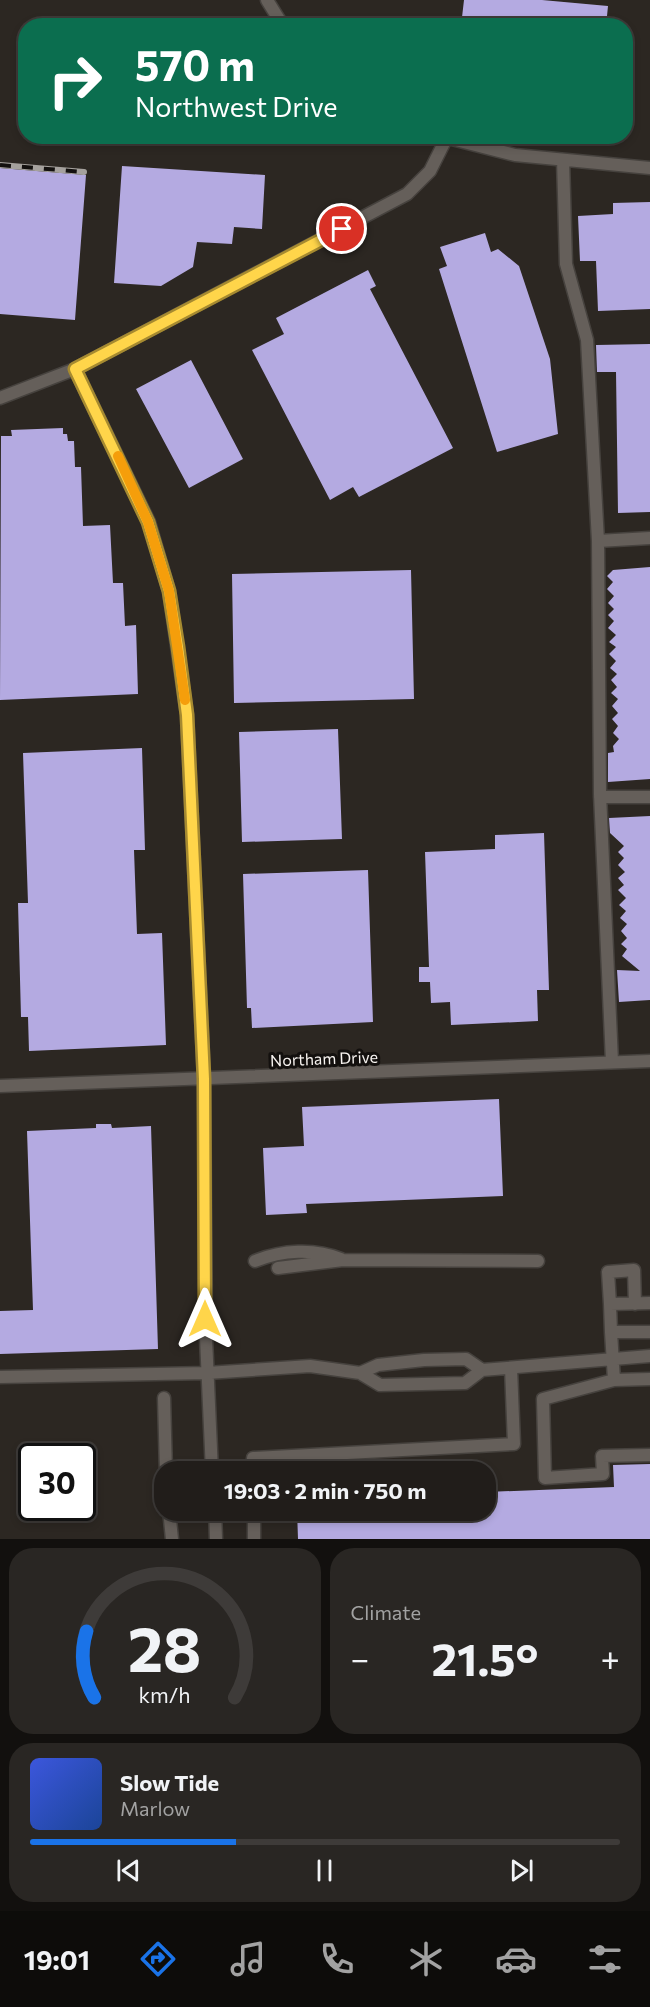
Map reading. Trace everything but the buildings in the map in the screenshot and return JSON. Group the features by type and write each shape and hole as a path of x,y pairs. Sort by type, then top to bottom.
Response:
{"street":[{"path":"267,0 278,18"},
{"path":"0,398 75,369 407,194 430,171 441,144"},
{"path":"470,144 515,154 650,168"},
{"path":"563,160 566,264 587,340 598,541 600,797 612,1062"},
{"path":"75,369 148,522 169,591 187,715 204,1079 207,1373 211,1461"},
{"path":"598,541 650,538"},
{"path":"600,797 650,797"},
{"name":"Northam Drive","path":"0,1086 650,1061"},
{"path":"255,1261 272,1254 322,1251 343,1260"},
{"path":"278,1268 343,1260 538,1261"},
{"path":"614,1380 608,1272 634,1270 635,1304"},
{"path":"610,1304 650,1303"},
{"path":"611,1332 650,1332"},
{"path":"0,1377 207,1373 310,1366 360,1373 380,1385 465,1383 482,1370 650,1356"},
{"path":"360,1373 378,1365 424,1360 466,1359 482,1370"},
{"path":"253,1461 253,1458 514,1444 511,1368"},
{"path":"650,1379 614,1380 543,1399 545,1478 603,1474 602,1456 650,1455"},
{"path":"164,1398 166,1461"},
{"path":"170,1521 172,1539"},
{"path":"215,1521 216,1539"},
{"path":"254,1521 254,1539"}],"railway":[{"path":"0,165 84,172"}],"slow traffic":[{"path":"118,456 148,522 169,591 185,700"}],"route":[{"path":"205,1319 204,1079 187,715 178,647 169,591 148,522 131,481 75,369 342,229"}]}
